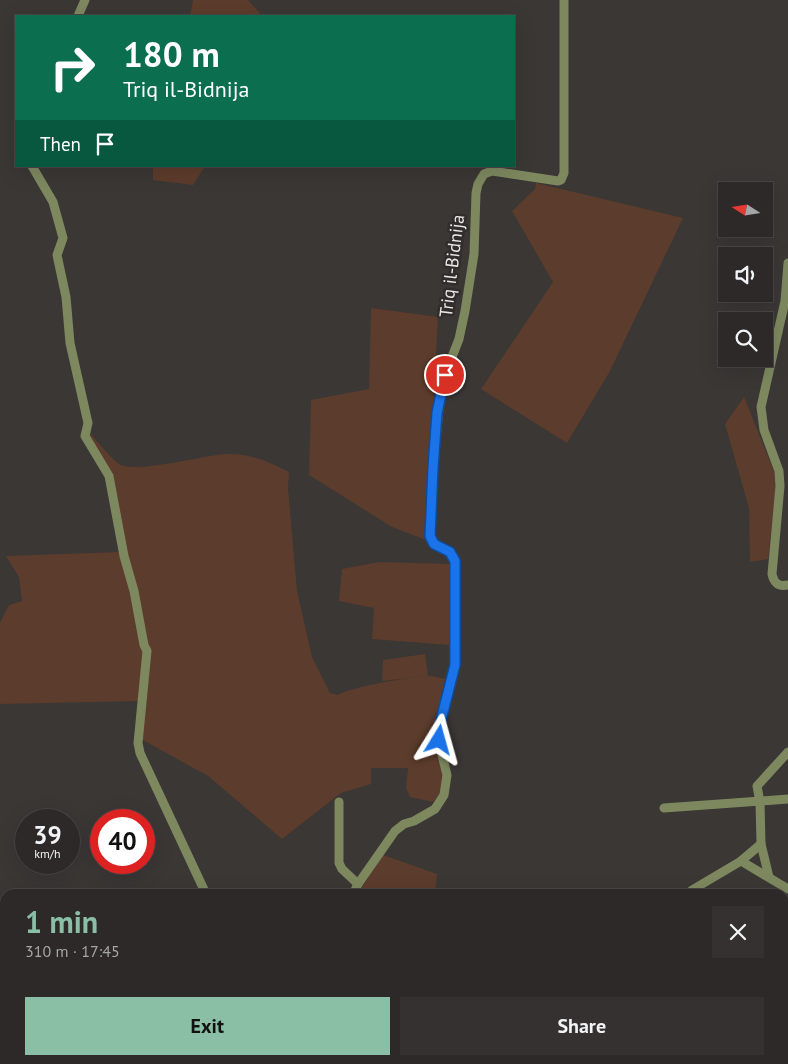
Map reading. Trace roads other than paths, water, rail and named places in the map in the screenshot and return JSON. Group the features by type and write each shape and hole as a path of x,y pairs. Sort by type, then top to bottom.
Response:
{"street":[{"path":"78,15 85,0"},
{"name":"Triq il-Bidnija","path":"356,889 395,831 404,824 414,821 435,809 442,800 446,787 447,775 440,747 439,732 455,665 456,576 455,561 452,554 434,544 430,536 437,413 445,375 459,339 466,311 474,254 476,194 480,178 492,171 558,181 563,177 564,0"},
{"path":"33,167 53,202 63,238 57,255 66,296 70,343 88,423 85,436 109,476 124,556 134,591 144,645 147,651 138,744 204,889"},
{"path":"787,588 774,582 772,574 780,486 779,471 764,430 761,416 762,398 785,301 788,263"},
{"path":"769,877 761,844 760,802 757,786 788,752"},
{"path":"664,808 788,799"},
{"path":"339,802 339,863 342,869 358,884"},
{"path":"694,889 741,861 761,844"},
{"path":"741,861 788,889"}]}
